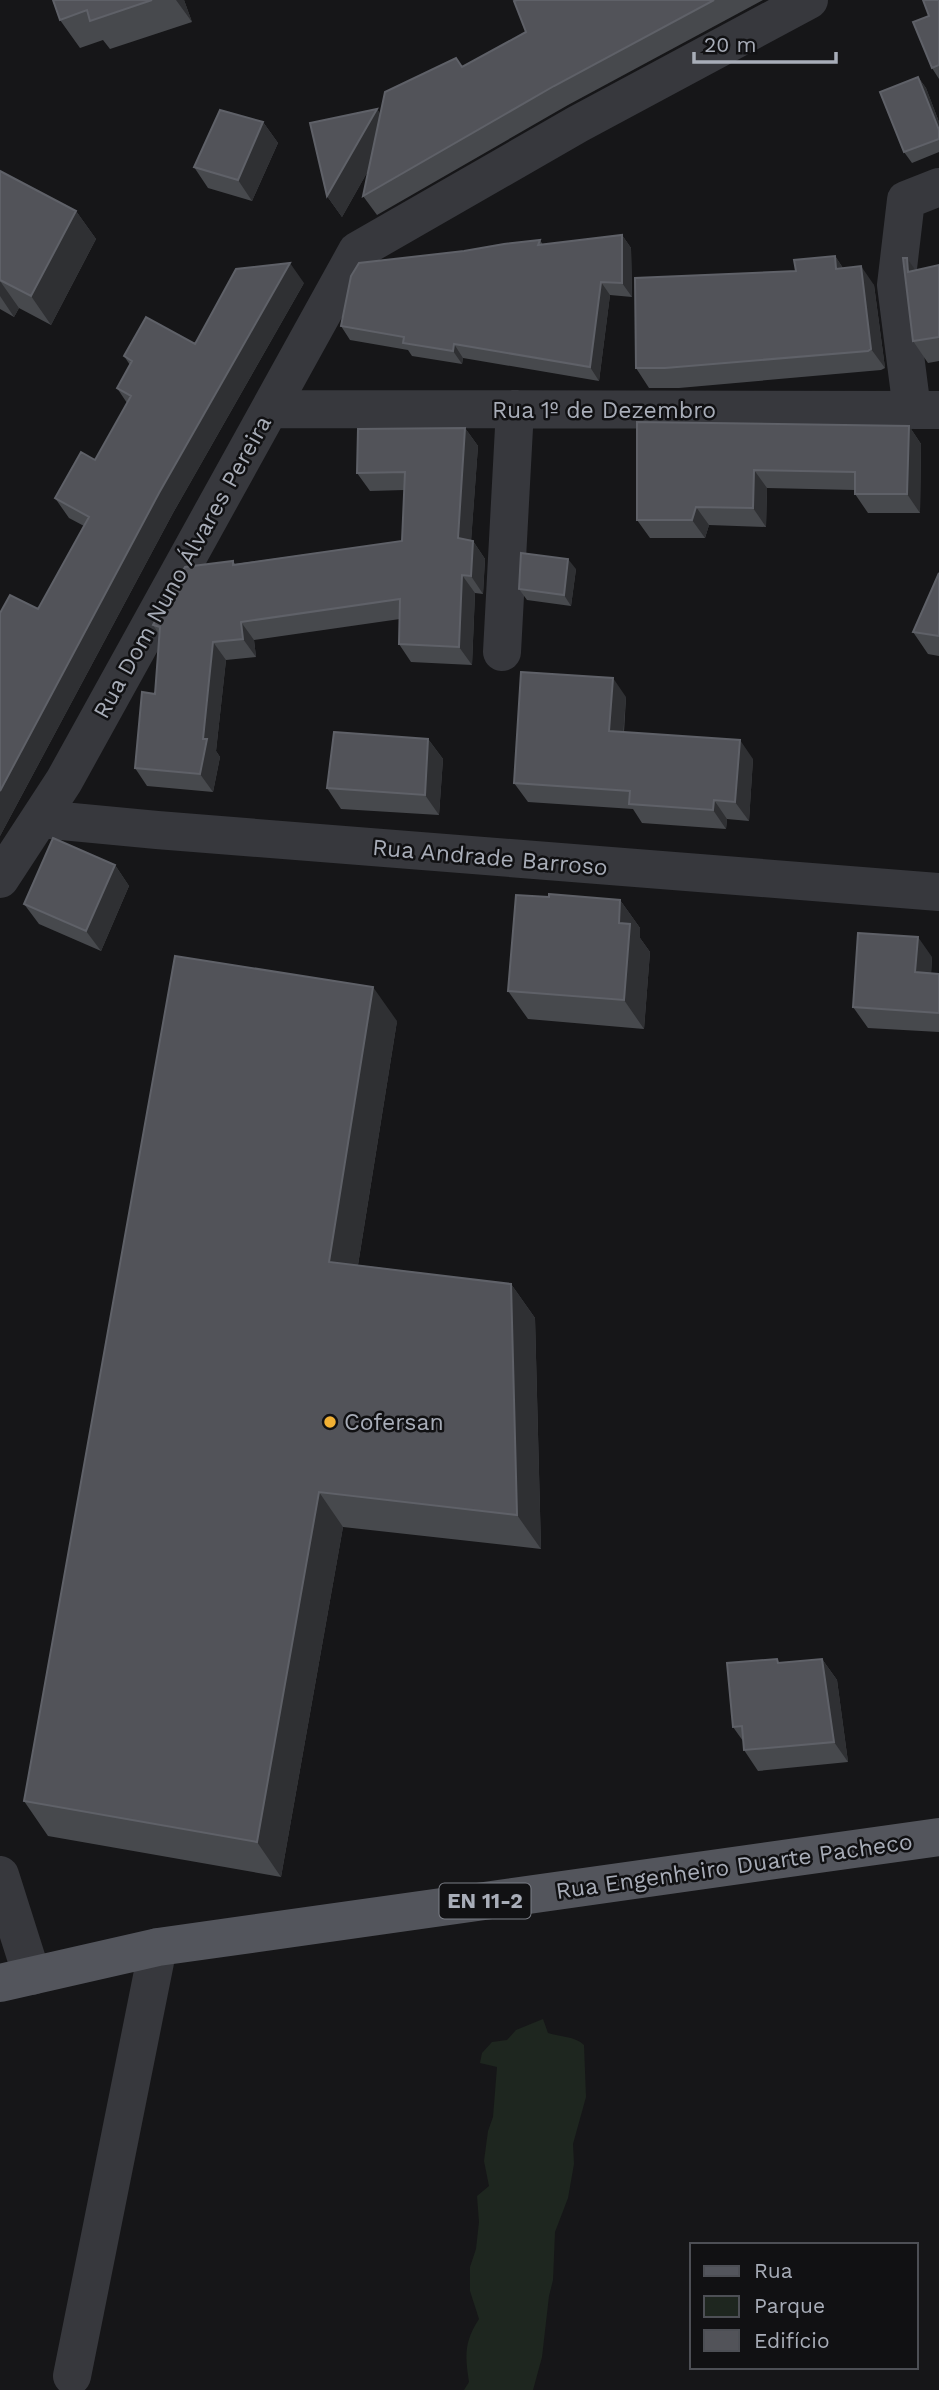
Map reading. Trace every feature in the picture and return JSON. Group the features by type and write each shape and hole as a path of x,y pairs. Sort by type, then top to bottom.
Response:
{"main road":[{"name":"Rua Engenheiro Duarte Pacheco","path":"16,1979 158,1947 939,1837"}],"street":[{"name":"Rua Dom Nuno Álvares Pereira","path":"0,879 64,781 357,251 578,124 809,0"},
{"path":"926,410 896,285 905,200 939,187"},
{"name":"Rua 1º de Dezembro","path":"270,409 926,410"},
{"path":"502,652 515,409"},
{"name":"Rua Andrade Barroso","path":"41,819 171,832 939,892"},
{"path":"0,1875 16,1979"},
{"path":"72,2376 158,1947"}],"green space":[{"path":"543,2019 548,2033 572,2038 584,2045 586,2097 573,2144 574,2164 568,2198 555,2232 553,2280 542,2357 533,2390 464,2390 469,2382 466,2357 468,2342 479,2319 470,2291 470,2267 476,2249 479,2222 477,2196 489,2186 484,2161 493,2117 497,2067 480,2063 482,2053 492,2042 507,2040 516,2030"}],"building":[{"path":"53,0 152,0 90,21 87,10 60,20"},
{"path":"714,0 554,86 363,196 385,92 456,58 462,67 526,32 514,1"},
{"path":"923,0 939,0 939,65 932,68 913,22 929,16"},
{"path":"918,77 939,130 939,139 904,152 880,92"},
{"path":"377,109 327,196 310,123"},
{"path":"220,110 263,122 238,180 194,167"},
{"path":"0,171 76,211 31,296 0,280"},
{"path":"622,235 622,283 601,282 590,367 454,344 453,351 403,343 404,337 341,326 351,276 359,263 540,240 538,245"},
{"path":"835,256 836,269 861,266 871,349 868,351 665,368 636,368 635,278 796,271 794,260"},
{"path":"903,258 907,258 908,272 939,265 939,337 913,341"},
{"path":"290,263 159,493 0,791 0,613 10,595 38,609 89,517 55,498 81,452 95,460 131,396 117,388 132,361 124,356 146,317 195,344 236,269"},
{"path":"637,422 909,426 907,494 855,494 855,472 754,470 753,508 696,507 692,520 637,520"},
{"path":"465,428 458,538 473,541 471,576 462,575 459,647 399,644 400,599 241,622 243,639 213,642 203,739 207,739 200,774 135,768 142,692 155,694 160,627 153,625 185,567 233,561 233,565 402,541 405,472 357,473 358,429"},
{"path":"521,553 568,559 564,595 519,589"},
{"path":"939,573 939,636 913,632"},
{"path":"521,672 613,678 609,731 740,740 735,802 714,800 713,810 629,804 630,791 514,783"},
{"path":"334,732 428,739 425,795 327,788"},
{"path":"53,838 115,865 86,931 24,904"},
{"path":"549,894 620,900 619,923 630,924 624,1000 508,991 516,895 549,897"},
{"path":"858,933 918,937 915,972 939,974 939,1013 853,1007"},
{"name":"Cofersan","path":"175,956 373,987 329,1262 511,1284 517,1515 319,1492 257,1842 24,1801"},
{"path":"777,1659 778,1663 822,1659 834,1742 744,1750 742,1726 733,1727 727,1663"}],"place":[{"name":"Cofersan","path":"330,1422"}]}
